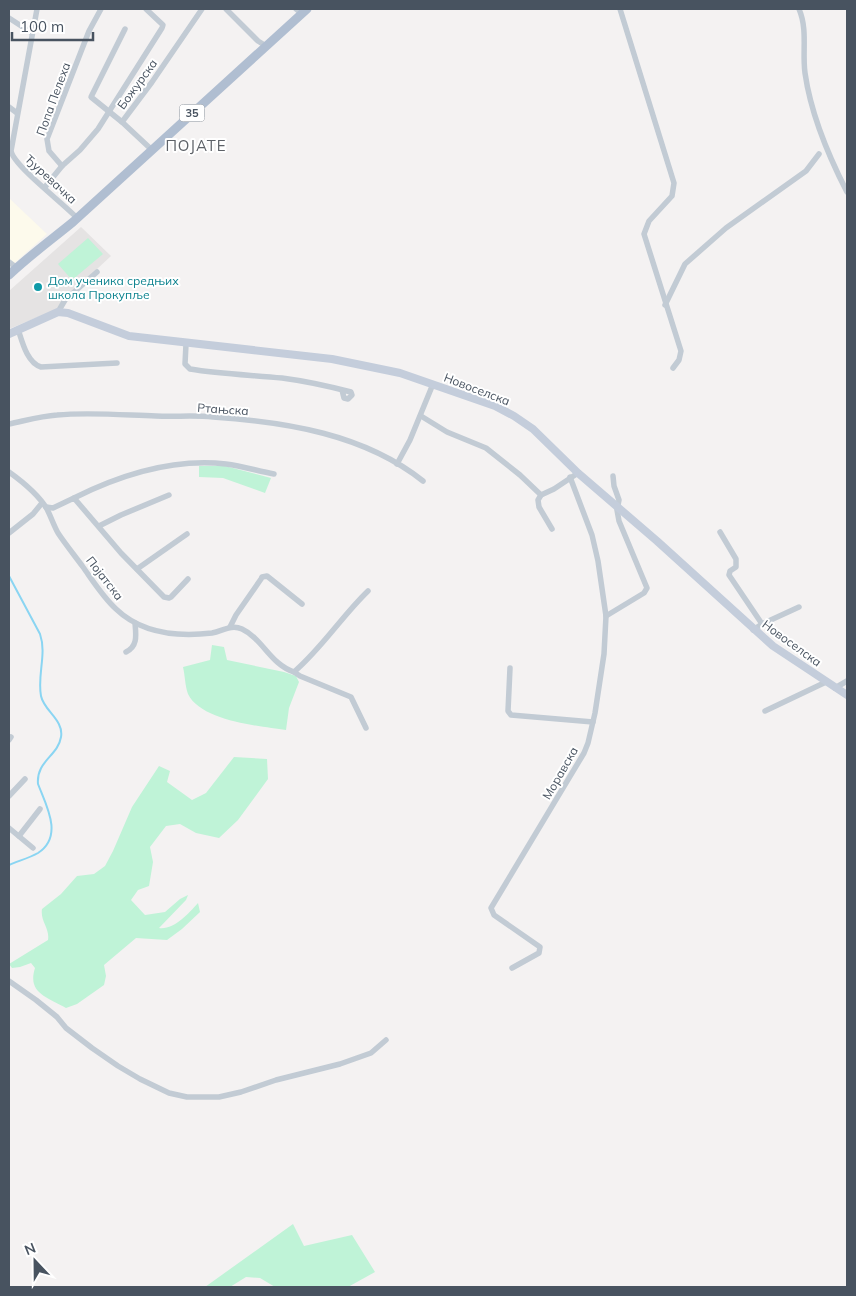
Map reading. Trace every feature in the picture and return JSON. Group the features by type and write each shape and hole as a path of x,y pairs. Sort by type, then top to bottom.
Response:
{"main road":[{"name":"35","path":"11,274 36,250 46,245 77,218 152,150 266,46 302,10"},
{"name":"35","path":"11,274 40,254 46,245"}],"street":[{"name":"Ђуревачка","path":"37,9 24,89 17,113 11,151 12,156 77,218"},
{"name":"Попа Пелеха","path":"62,166 49,151 47,139 89,31 101,9"},
{"path":"45,187 62,166 80,150 98,129 163,25 146,9"},
{"name":"Божурска","path":"122,122 202,9"},
{"path":"226,9 258,41 266,46"},
{"path":"620,9 674,183 672,196 649,221 644,234 681,351 679,360 673,368"},
{"path":"799,9 804,27 805,72 814,111 827,149 847,192"},
{"path":"9,18 32,33"},
{"path":"125,29 91,97 152,150"},
{"path":"9,107 17,113"},
{"path":"665,305 685,264 726,228 806,171 819,154"},
{"path":"9,262 11,274"},
{"path":"9,334 58,312 65,300 97,272"},
{"name":"Новоселска","path":"58,312 68,313 129,336 186,344 332,359 400,373 475,398 514,416 533,430 578,473 772,646 847,695"},
{"path":"18,329 28,355 36,366 117,363"},
{"path":"186,344 185,364 190,369 300,381 342,390"},
{"path":"397,464 421,416 433,384"},
{"name":"Ртањска","path":"9,424 48,416 74,414 211,416 271,423 318,432 364,445 382,454 423,481"},
{"path":"421,416 447,432 486,448 520,475 541,495"},
{"path":"9,532 44,505 53,508 105,483 165,466 190,463 226,464 274,474"},
{"name":"Појатска","path":"9,472 33,492 44,505 57,532 104,596 124,616 135,623 164,633 186,635 214,632 230,627"},
{"path":"552,529 538,503 541,495 578,473"},
{"path":"606,616 644,593 647,588 619,520 617,506 619,500 613,476"},
{"name":"Моравска","path":"512,968 539,953 540,947 494,915 491,908 584,753 593,722 604,654 606,616 598,561 592,535 570,477"},
{"path":"99,526 169,494"},
{"path":"74,498 121,553 167,598 172,597 188,579"},
{"path":"720,532 737,561 737,566 730,571 729,575 762,624"},
{"path":"137,569 187,534"},
{"path":"302,604 265,576 260,579 230,627 242,629 249,634 279,665 350,697 366,728"},
{"path":"294,672 306,662 353,605 368,591"},
{"path":"753,630 799,607"},
{"path":"126,652 133,648 135,644 135,623"},
{"path":"510,668 508,711 511,715 593,722"},
{"path":"835,688 847,681"},
{"path":"765,711 826,682"},
{"path":"9,796 25,779"},
{"path":"19,836 40,810"},
{"path":"9,828 33,848"},
{"path":"9,981 36,1000 79,1038 118,1066 169,1093 187,1097 218,1097 241,1092 371,1053 386,1040"}],"shaded area":[{"path":"9,198 47,234 9,268"},
{"path":"81,227 111,256 69,295 57,309 9,329 9,291"}],"green space":[{"path":"88,238 103,254 72,280 58,264"},
{"path":"199,466 225,466 271,478 265,493 223,478 199,477"},
{"path":"212,645 224,647 227,660 296,676 299,682 289,708 286,730 232,721 205,710 195,703 186,688 183,667 210,660"},
{"path":"234,757 267,759 268,779 238,820 219,838 196,833 180,824 166,826 150,847 153,862 149,886 138,890 131,900 145,915 165,912 180,899 188,895 186,900 159,928 175,924 198,903 200,912 167,940 136,938 104,965 106,976 104,985 77,1004 66,1008 36,989 33,976 35,968 31,963 12,968 9,964 48,940 48,932 42,917 42,909 61,894 77,876 94,874 105,866 132,807 159,766 170,771 167,782 192,800 206,793"},
{"path":"293,1224 304,1246 352,1235 375,1272 348,1287 275,1287 260,1278 246,1277 230,1287 205,1287"}],"waterway":[{"path":"9,576 40,634 43,649 40,680 41,696 60,726 61,731 59,744 40,770 38,776 38,784 51,820 50,838 46,846 38,853 9,865"}],"place":[{"name":"Дом ученика средњих школа Прокупље","path":"38,287"}],"district":[{"name":"ПОЈАТЕ","path":"196,145"}]}
